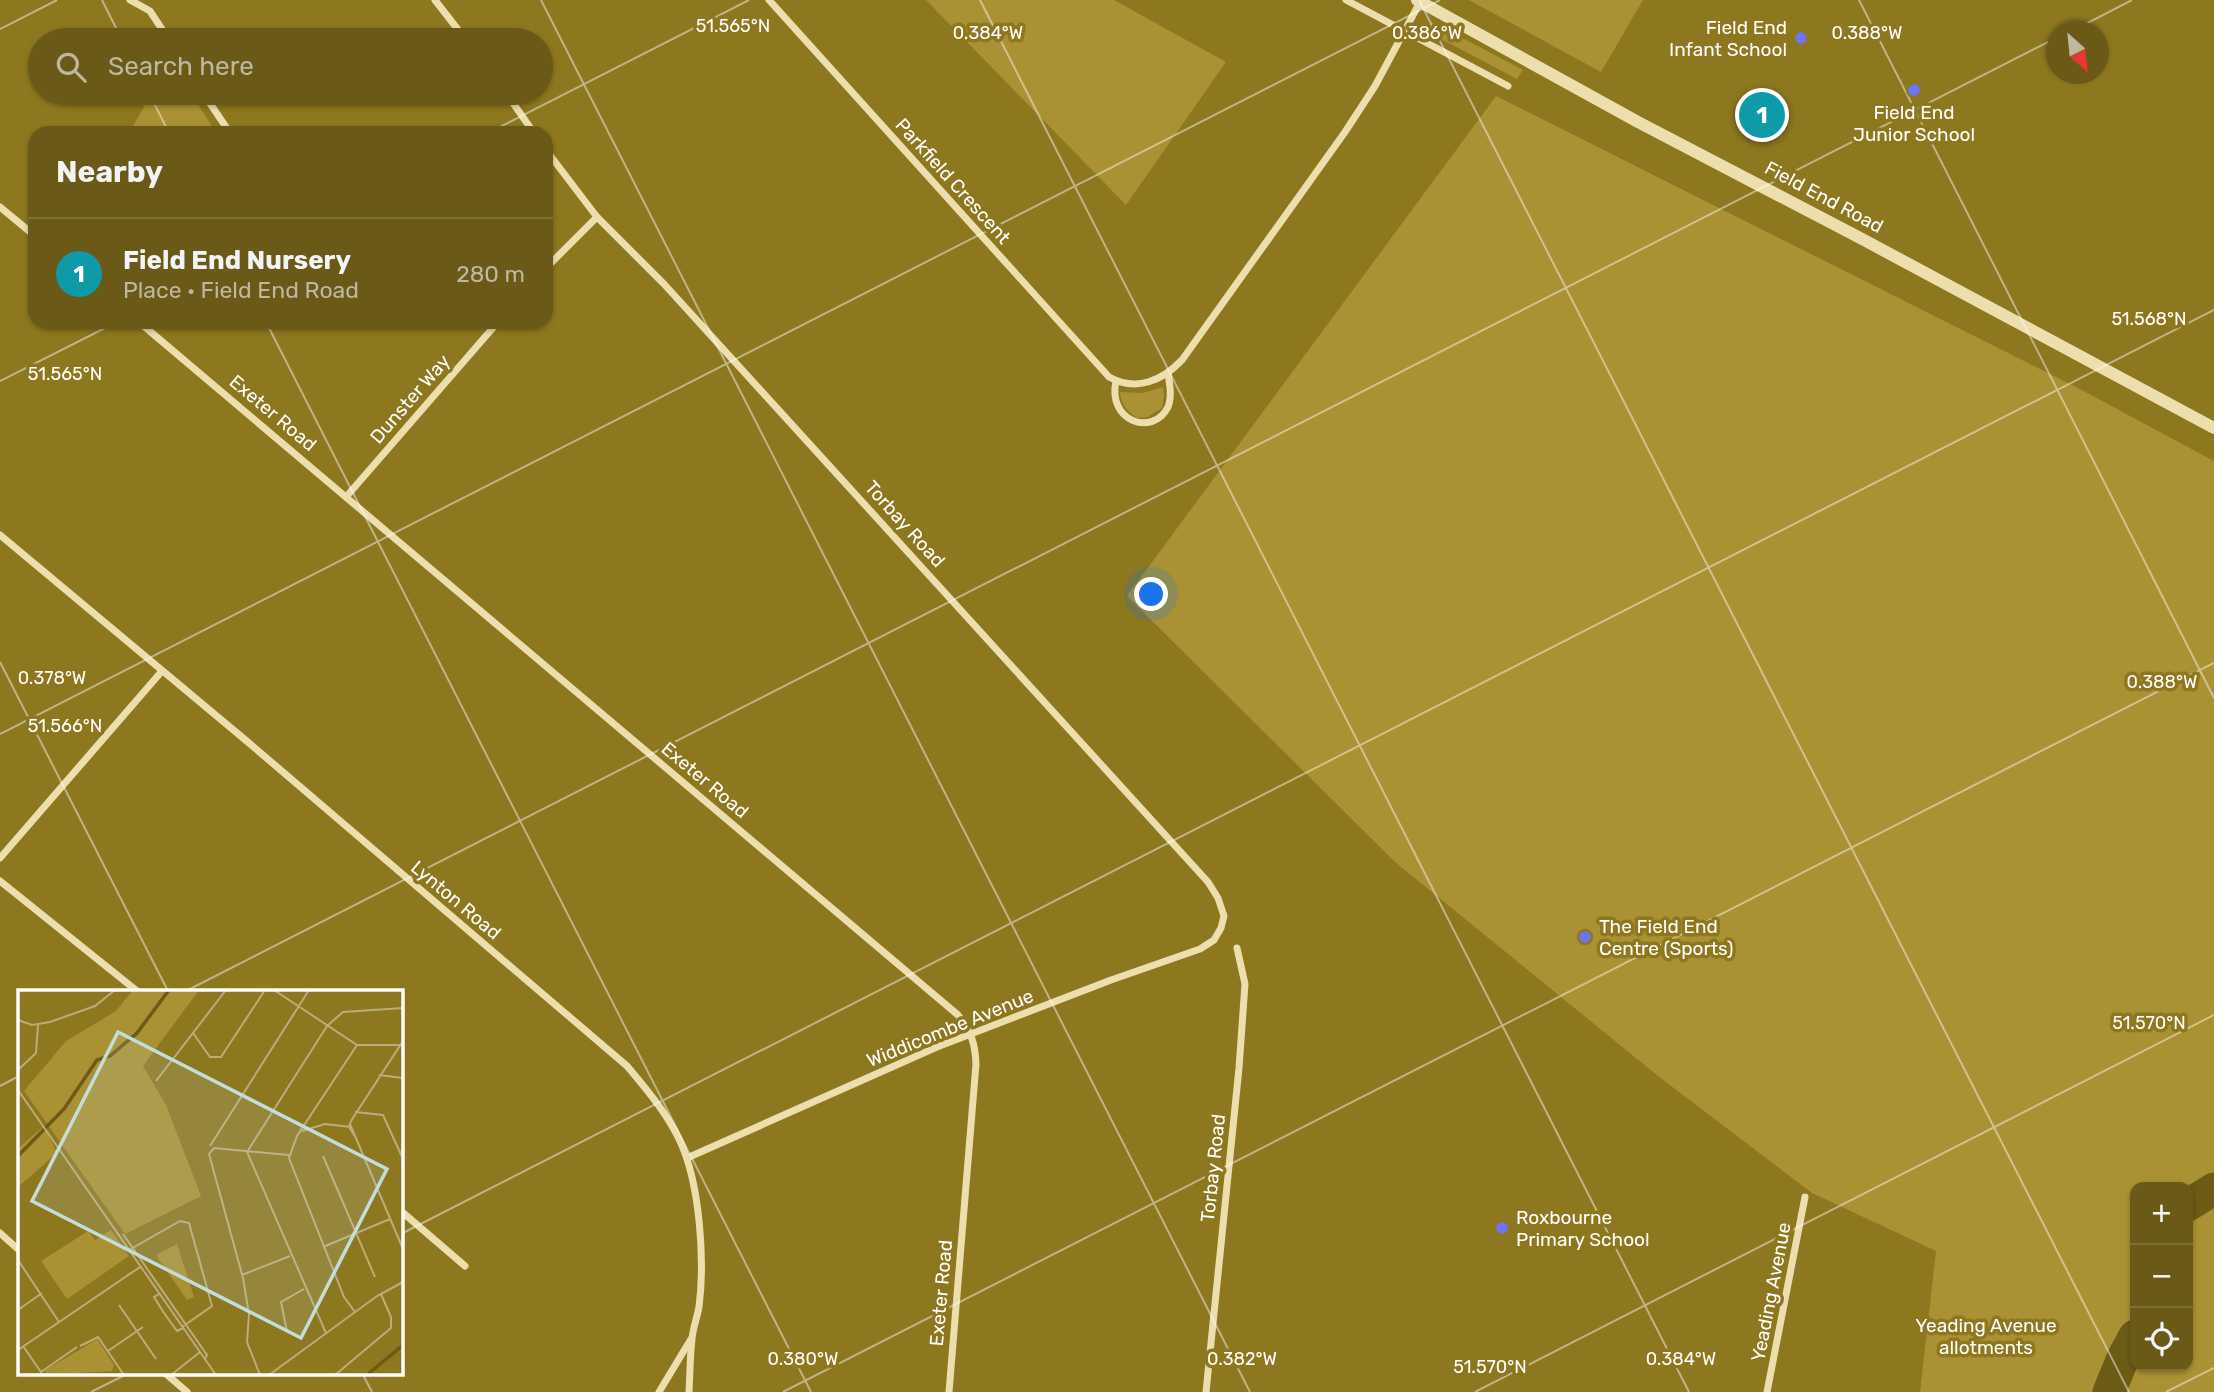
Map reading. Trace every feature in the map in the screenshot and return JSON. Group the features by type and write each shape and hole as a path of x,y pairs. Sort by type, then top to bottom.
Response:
{"street":[{"path":"130,0 150,11 161,28"},
{"path":"435,0 457,28"},
{"name":"Parkfield Crescent","path":"769,0 1109,377 1116,381"},
{"path":"1346,0 1508,86"},
{"path":"1168,374 1170,398 1167,409 1159,417 1139,423 1127,419 1119,411 1113,393 1116,381 1133,385 1150,382 1168,374 1182,360 1345,132 1375,86 1418,1"},
{"name":"Field End Road","path":"1418,1 2214,428"},
{"path":"212,105 225,126"},
{"path":"514,105 529,126"},
{"name":"Torbay Road","path":"553,159 597,217 679,300 1208,882 1218,898 1224,916 1221,928"},
{"path":"0,207 28,230"},
{"path":"553,261 597,217"},
{"name":"Exeter Road","path":"151,329 958,1015 971,1034 976,1064 949,1392"},
{"name":"Dunster Way","path":"346,497 492,329"},
{"name":"Lynton Road","path":"0,535 249,743 626,1066 656,1100 679,1138 687,1158 694,1179 699,1222 699,1306 692,1338 689,1392"},
{"path":"0,858 162,671"},
{"path":"0,881 137,990"},
{"name":"Widdicombe Avenue","path":"687,1158 937,1047 1200,949 1214,940 1221,928"},
{"name":"Torbay Road","path":"1206,1392 1245,984 1237,948"},
{"name":"Yeading Avenue","path":"1768,1392 1805,1198"},
{"path":"402,1212 466,1266"},
{"path":"0,1233 18,1249"},
{"path":"659,1392 692,1338"},
{"path":"166,1374 187,1392"}],"green space":[{"path":"926,0 1114,0 1226,62 1126,205"},
{"path":"1469,0 1643,0 1601,72"},
{"path":"1434,23 1523,70 1517,79 1424,30"},
{"name":"Yeading Avenue allotments","path":"1496,96 2076,387 2214,461 2214,1392 1920,1392 1936,1251 1812,1193 1658,1076 1395,862 1127,596"},
{"path":"145,105 198,105 212,126 133,126"},
{"path":"1163,387 1162,408 1147,417 1137,418 1123,404 1120,392 1143,393"}],"waterway":[{"path":"2193,1202 2214,1189"},
{"path":"2109,1392 2130,1345"}],"place":[{"name":"Field End Infant School","path":"1801,38"},
{"name":"Field End Junior School","path":"1914,90"},
{"name":"Field End Nursery","path":"1762,115"},
{"name":"The Field End Centre (Sports)","path":"1585,937"},
{"name":"Roxbourne Primary School","path":"1502,1228"}]}
